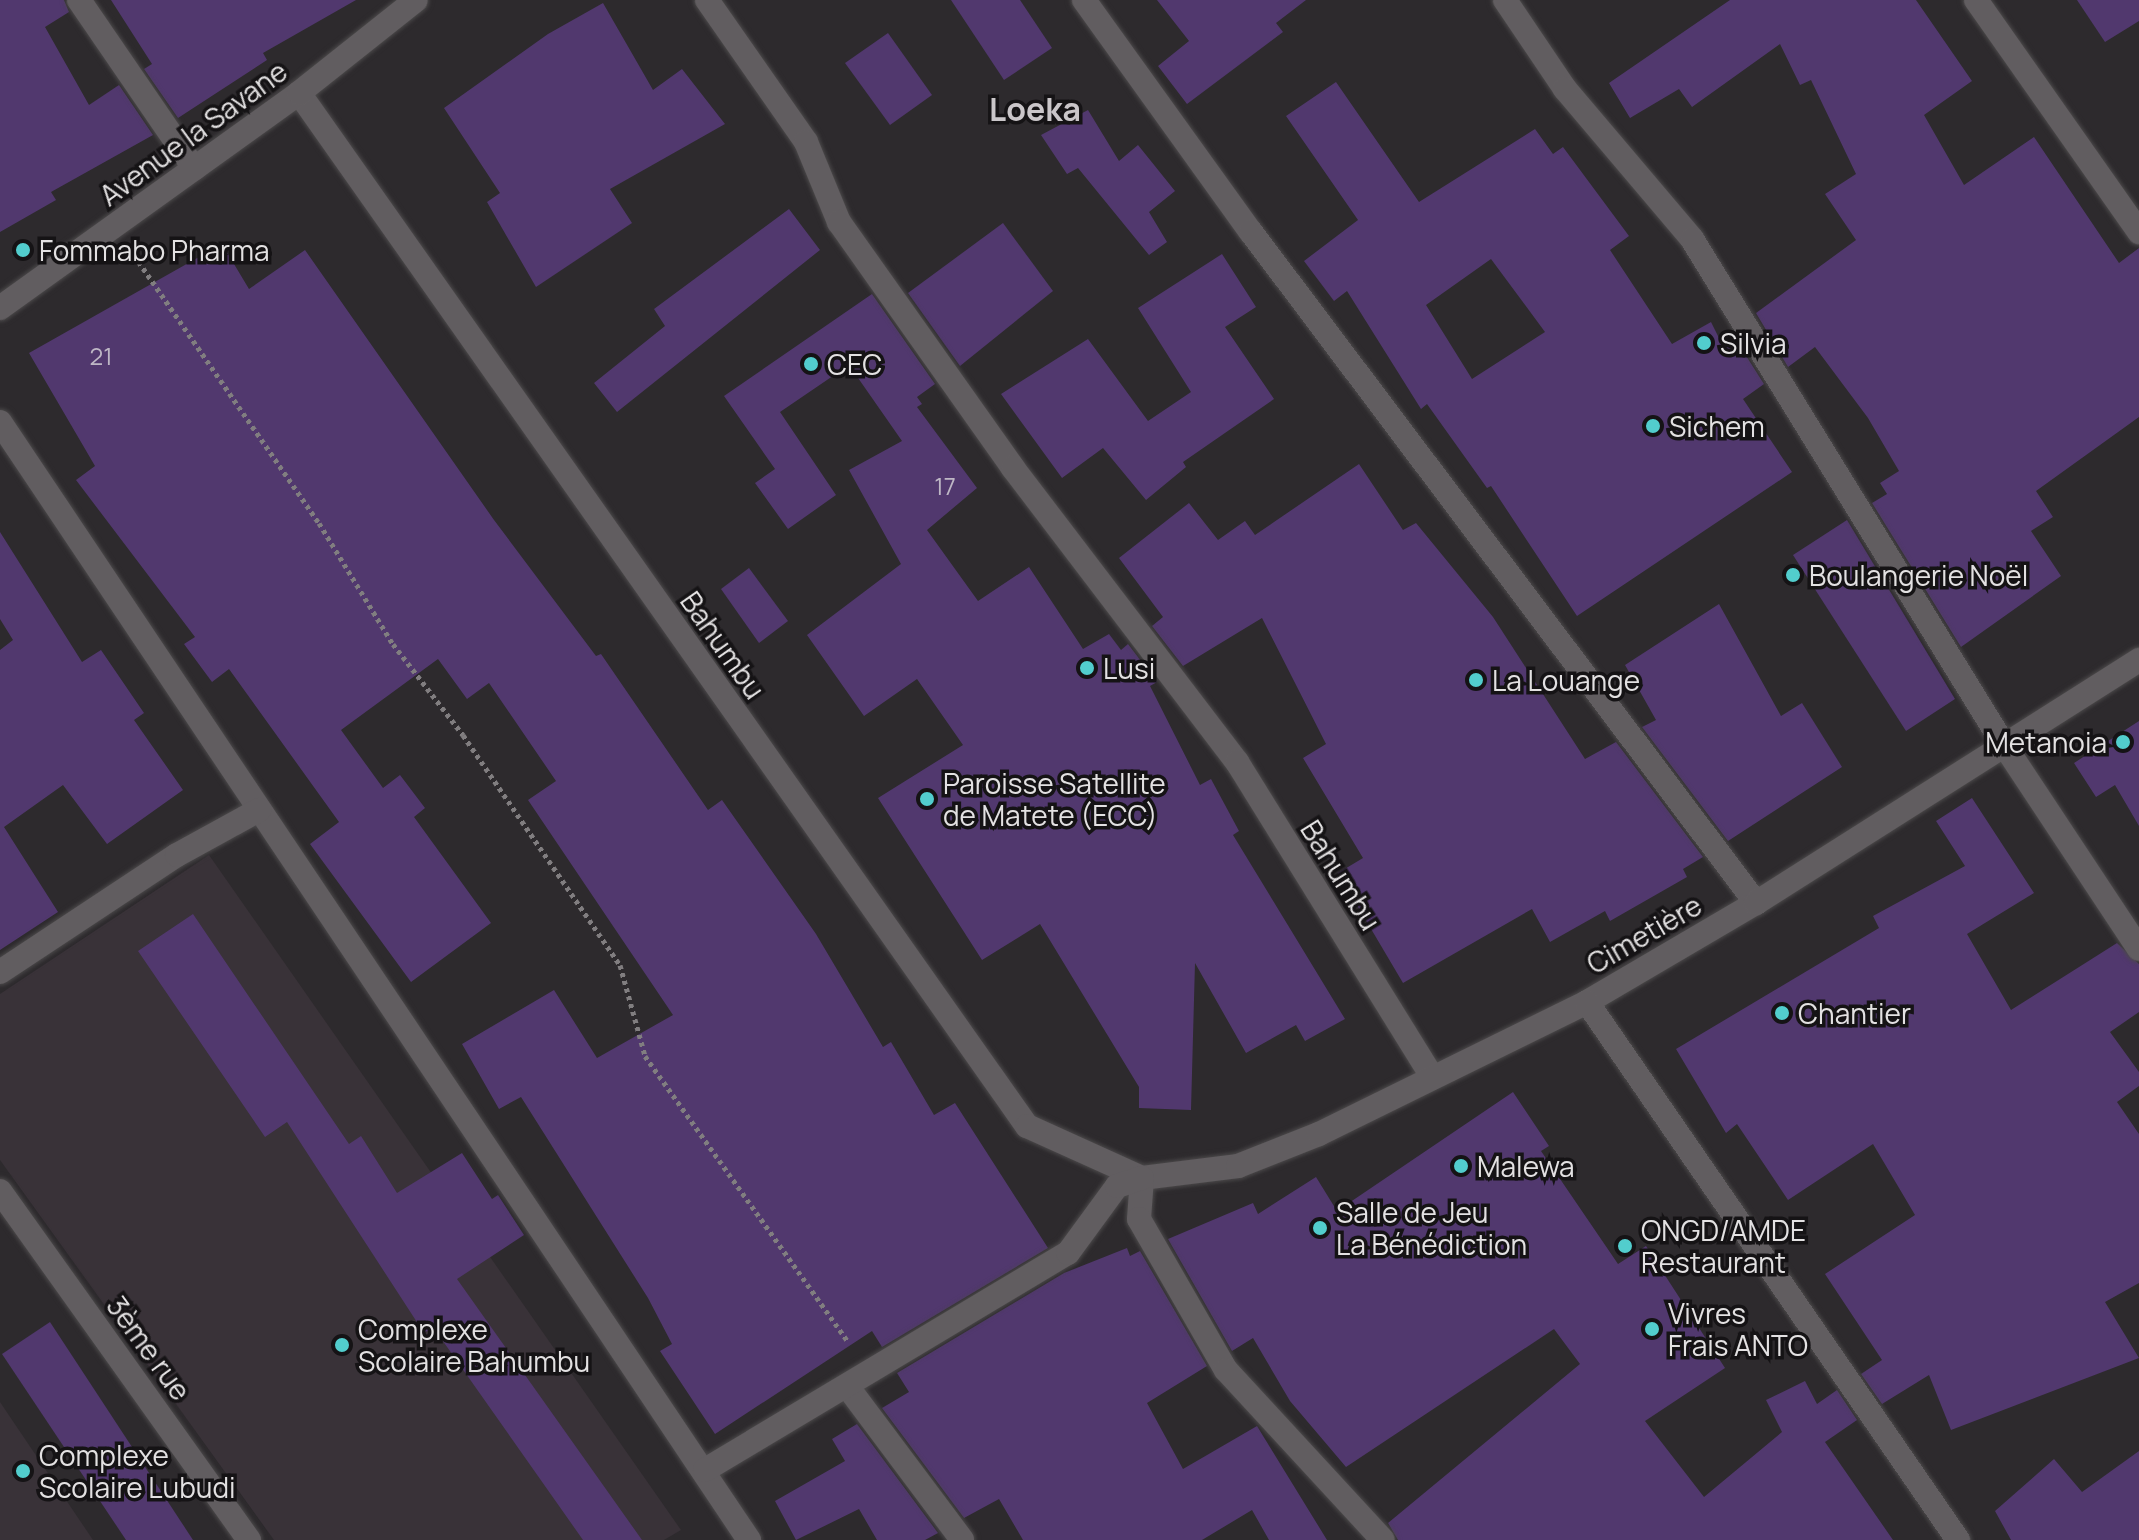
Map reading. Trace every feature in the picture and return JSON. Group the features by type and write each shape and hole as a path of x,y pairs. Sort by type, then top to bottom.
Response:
{"street":[{"path":"79,0 194,168"},
{"name":"Avenue la Savane","path":"0,308 299,93 416,0"},
{"name":"Bahumbu","path":"707,0 806,142 839,222 1013,468 1237,762 1431,1075"},
{"path":"1084,0 1260,245 1756,903"},
{"path":"1505,0 1565,89 1692,239 2002,742 2139,949"},
{"path":"1976,0 2139,232"},
{"name":"Bahumbu","path":"299,93 1027,1126 1142,1178"},
{"path":"0,422 705,1470 749,1540"},
{"name":"Cimetière","path":"1142,1178 1238,1166 1319,1134 1431,1075 1587,1002 1756,903 2002,742 2139,660"},
{"path":"0,972 177,855 259,810"},
{"path":"1587,1002 1958,1540"},
{"path":"705,1470 1068,1253 1117,1186 1142,1178 1139,1219 1226,1370 1383,1540"},
{"name":"3ème rue","path":"0,1191 249,1540"},
{"path":"847,1386 962,1540"}],"path":[{"path":"114,227 229,388 393,644 463,735 620,965 645,1056 870,1372"}],"shaded area":[{"name":"Complexe Scolaire Bahumbu","path":"209,855 681,1530 664,1540 274,1540 0,1160 0,994"},
{"name":"Complexe Scolaire Lubudi","path":"0,1402 93,1540 0,1540"}],"building":[{"path":"0,0 64,0 69,12 45,27 89,105 119,85 153,135 51,192 56,200 0,232"},
{"path":"111,0 356,0 263,53 267,60 178,118 144,69 152,64"},
{"path":"951,0 1020,0 1052,48 1004,80"},
{"path":"1157,0 1306,0 1276,23 1283,32 1187,104 1158,66 1189,41"},
{"path":"1730,0 1916,0 1972,81 1924,115 1964,185 2034,137 2119,263 2139,248 2139,417 2036,491 2053,517 2031,531 2061,576 1961,647 1872,503 1887,494 1880,483 1899,471 1868,418 1815,347 1788,367 1756,313 1856,240 1825,194 1856,174 1811,80 1800,85 1780,44 1692,107 1679,89 1630,118 1609,83"},
{"path":"2077,0 2139,0 2139,21 2105,42"},
{"path":"603,3 653,90 682,69 725,124 610,189 632,223 536,287 487,202 500,193 444,108 548,34"},
{"path":"888,33 932,95 890,125 845,63"},
{"path":"1336,82 1419,202 1535,129 1553,154 1563,147 1629,236 1610,250 1672,344 1711,322 1720,340 1731,332 1764,384 1743,399 1792,472 1577,616 1491,486 1487,488 1427,404 1421,409 1347,291 1334,301 1304,261 1358,220 1286,116","holes":["1491,259 1545,332 1472,379 1426,305"]},
{"path":"1088,110 1119,161 1138,145 1175,191 1149,212 1167,242 1149,255 1078,168 1067,174 1041,135"},
{"path":"789,209 820,250 617,412 594,383 665,326 654,309"},
{"path":"1003,223 1053,291 960,366 908,293"},
{"path":"222,244 249,289 305,250 494,520 596,656 601,654 708,810 722,800 816,934 883,1047 891,1042 934,1115 955,1103 1048,1248 882,1347 872,1331 715,1434 660,1351 672,1344 648,1298 521,1097 499,1109 462,1044 554,990 597,1058 673,1015 528,800 556,781 489,683 467,699 438,659 341,730 383,788 400,775 425,808 414,817 491,923 411,982 310,844 339,822 229,669 212,682 184,644 195,637 76,480 95,466 29,353"},
{"path":"1222,254 1256,307 1225,327 1274,399 1183,462 1186,467 1146,500 1103,448 1062,478 1001,394 1088,339 1148,421 1191,392 1138,308"},
{"path":"872,294 935,384 917,397 922,404 917,407 977,488 927,530 978,601 1029,567 1083,649 1109,634 1121,650 1128,644 1157,682 1150,686 1200,785 1211,779 1239,831 1233,835 1345,1019 1305,1041 1296,1025 1246,1053 1195,963 1191,1110 1139,1108 1139,1087 1040,924 982,960 878,798 963,745 917,679 864,716 807,635 901,564 849,470 902,441 849,365 780,412 836,495 788,529 755,483 775,469 724,396"},
{"path":"1359,464 1403,530 1416,523 1493,617 1585,759 1616,742 1703,857 1683,869 1687,877 1610,921 1605,911 1550,942 1532,909 1403,983 1338,873 1363,858 1303,758 1326,744 1262,618 1183,666 1152,626 1163,617 1119,558 1189,503 1218,540 1245,521 1255,535"},
{"path":"1847,520 1955,699 1906,731 1793,555"},
{"path":"0,532 82,662 101,650 144,713 134,720 183,790 107,844 63,785 4,827 58,912 0,950 0,650 13,640 0,619"},
{"path":"749,568 788,621 759,643 721,589"},
{"path":"1719,604 1781,716 1802,703 1842,767 1728,841 1642,727 1656,720 1625,665"},
{"name":"Metanoia","path":"2139,721 2139,826 2115,785 2096,797 2074,763"},
{"path":"1972,798 2034,893 1967,934 2011,1010 2117,943 2139,964 2139,1012 2110,1032 2139,1072 2139,1086 2117,1102 2139,1134 2139,1283 2105,1302 2139,1358 1951,1430 1929,1375 1882,1404 1861,1374 1882,1360 1825,1274 1915,1215 1873,1144 1788,1200 1737,1124 1726,1133 1676,1049 1879,928 1873,916 1965,866 1936,821"},
{"path":"193,914 349,1144 361,1136 397,1193 462,1153 492,1199 498,1195 524,1235 457,1279 642,1540 583,1540 433,1327 424,1333 287,1122 265,1137 138,951"},
{"path":"1513,1092 1549,1146 1541,1151 1618,1264 1646,1246 1725,1368 1645,1421 1704,1497 1782,1432 1766,1400 1805,1381 1817,1404 1837,1390 1857,1420 1825,1442 1893,1540 1398,1540 1388,1523 1580,1364 1554,1329 1346,1467 1290,1401 1253,1338 1232,1351 1168,1239 1253,1203 1258,1214 1316,1177 1337,1211"},
{"path":"1127,1248 1130,1256 1140,1251 1207,1366 1147,1403 1183,1469 1257,1426 1327,1540 1269,1540 1252,1510 1202,1540 1023,1540 999,1499 964,1518 882,1408 909,1392 897,1373 1064,1273"},
{"path":"50,1322 193,1540 126,1540 2,1354"},
{"path":"857,1424 938,1533 925,1540 877,1540 859,1509 796,1540 775,1501 845,1461 832,1439"},
{"path":"2139,1451 2139,1540 2011,1540 1995,1511 2054,1459 2082,1492"}],"place":[{"name":"Fommabo Pharma","path":"23,250"},
{"name":"Silvia","path":"1704,343"},
{"name":"CEC","path":"811,364"},
{"name":"Sichem","path":"1653,426"},
{"name":"Boulangerie Noël","path":"1793,575"},
{"name":"Lusi","path":"1087,668"},
{"name":"La Louange","path":"1476,680"},
{"name":"Metanoia","path":"2123,742"},
{"name":"Paroisse Satellite de Matete (ECC)","path":"927,799"},
{"name":"Chantier","path":"1782,1013"},
{"name":"Malewa","path":"1461,1166"},
{"name":"Salle de Jeu La Bénédiction","path":"1320,1228"},
{"name":"ONGD/AMDE Restaurant","path":"1625,1246"},
{"name":"Vivres Frais ANTO","path":"1652,1329"},
{"name":"Complexe Scolaire Bahumbu","path":"342,1345"},
{"name":"Complexe Scolaire Lubudi","path":"23,1471"}],"district":[{"name":"Loeka","path":"1035,109"}]}
